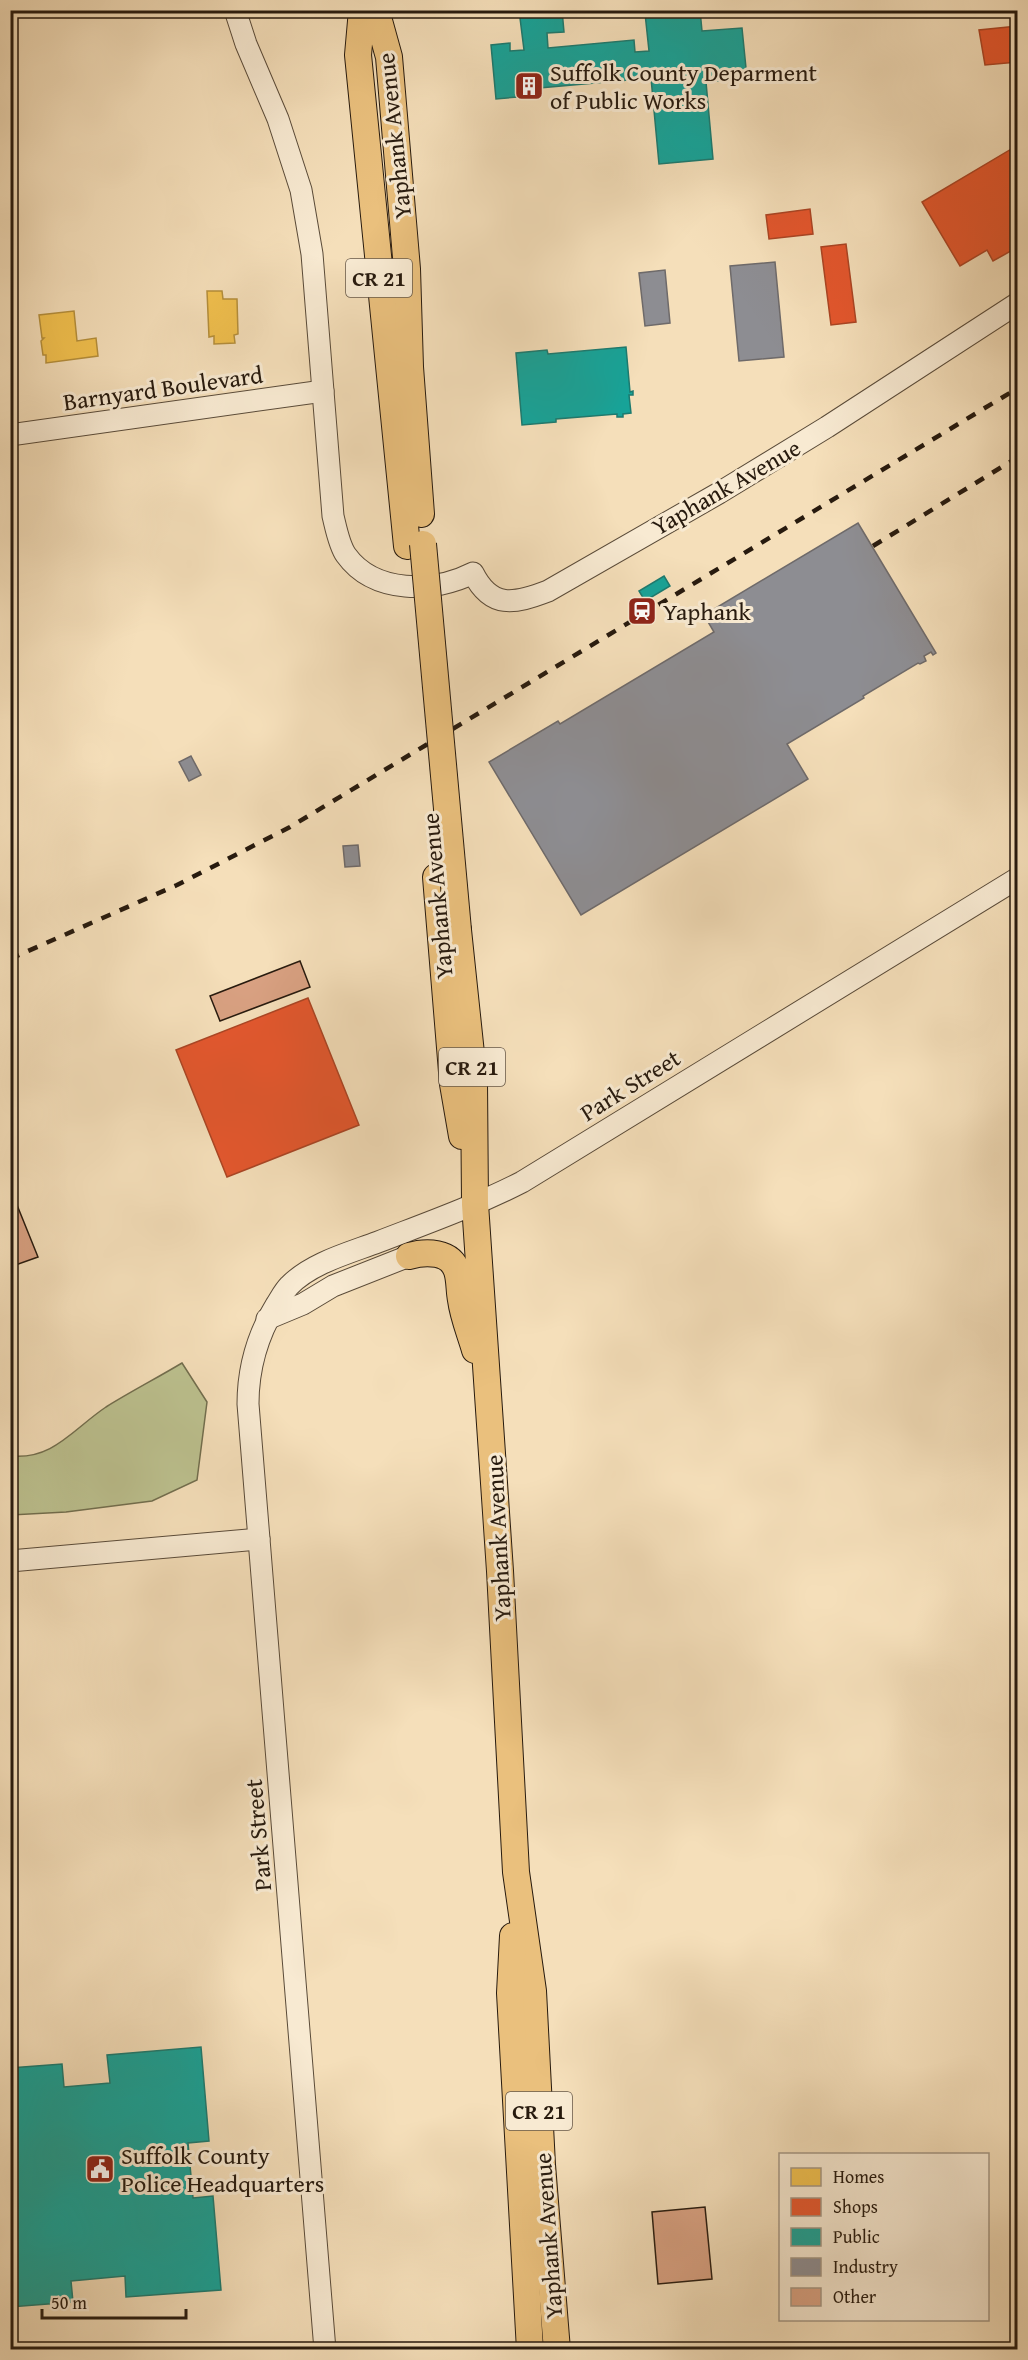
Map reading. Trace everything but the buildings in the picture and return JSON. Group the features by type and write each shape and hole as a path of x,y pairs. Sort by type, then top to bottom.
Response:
{"main road":[{"name":"Yaphank Avenue","path":"362,10 358,55 415,545 449,931 474,1082 475,1204 490,1400 516,1872 533,1991 543,2177 557,2349"},
{"name":"Yaphank Avenue","path":"376,10 389,57 407,269 415,545"},
{"path":"409,1256 419,1253 440,1254 454,1265 458,1272 461,1301 490,1400"},
{"name":"Yaphank Avenue","path":"516,1872 510,1993 530,2349"}],"street":[{"name":"Yaphank Avenue","path":"235,10 246,44 278,119 301,190 312,254 333,516 344,553 356,567 371,578 401,586 450,584 473,573 486,594 497,599 517,600 548,591 827,428 1017,303"},
{"name":"Barnyard Boulevard","path":"10,435 323,392"},
{"name":"Park Street","path":"325,2349 248,1389 253,1357 267,1319 288,1286 306,1273 348,1253 475,1204 522,1182 1017,878"},
{"path":"267,1319 303,1304 333,1286 409,1256"},
{"path":"10,1561 259,1539"}],"green space":[{"path":"182,1363 207,1402 197,1480 152,1501 66,1512 11,1515 11,1456 26,1456 51,1448 106,1407"}],"railway":[{"path":"10,959 177,885 290,827 1018,388"},
{"path":"873,546 1018,457"}],"place":[{"name":"Suffolk County Deparment of Public Works","path":"529,86"},
{"name":"Yaphank","path":"642,611"},
{"name":"Suffolk County Police Headquarters","path":"100,2169"}]}
